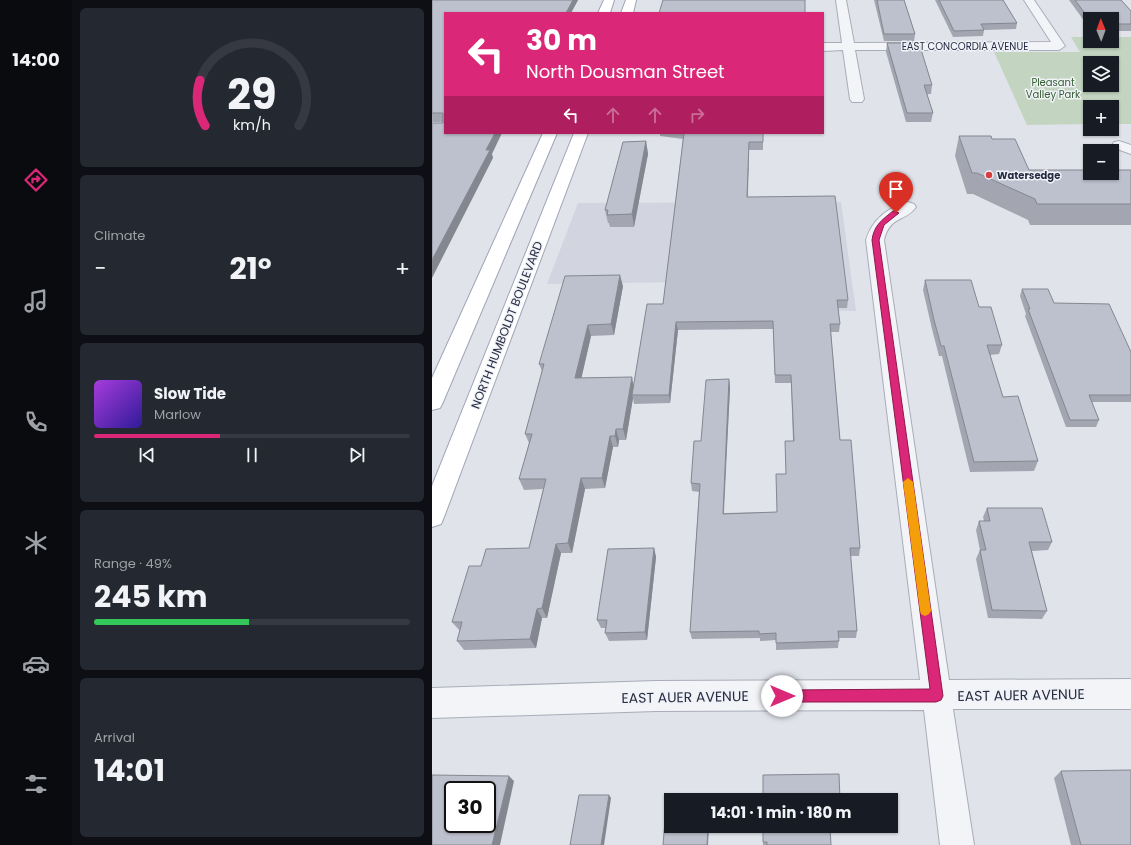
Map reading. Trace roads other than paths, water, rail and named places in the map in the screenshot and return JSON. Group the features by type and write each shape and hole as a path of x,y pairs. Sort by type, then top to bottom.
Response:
{"main road":[{"path":"604,12 609,0"},
{"path":"626,12 631,0"},
{"path":"432,402 550,134"},
{"name":"NORTH HUMBOLDT BOULEVARD","path":"432,517 581,134"}],"street":[{"path":"841,0 857,99"},
{"name":"EAST CONCORDIA AVENUE","path":"824,47 1059,46 1029,0"},
{"path":"908,207 890,216 881,224 876,233 876,240 957,845"},
{"name":"EAST AUER AVENUE","path":"432,703 656,696 1131,694"}],"place":[{"name":"Watersedge","path":"989,175"}],"park label":[{"name":"Pleasant Valley Park","path":"1053,88"}]}
